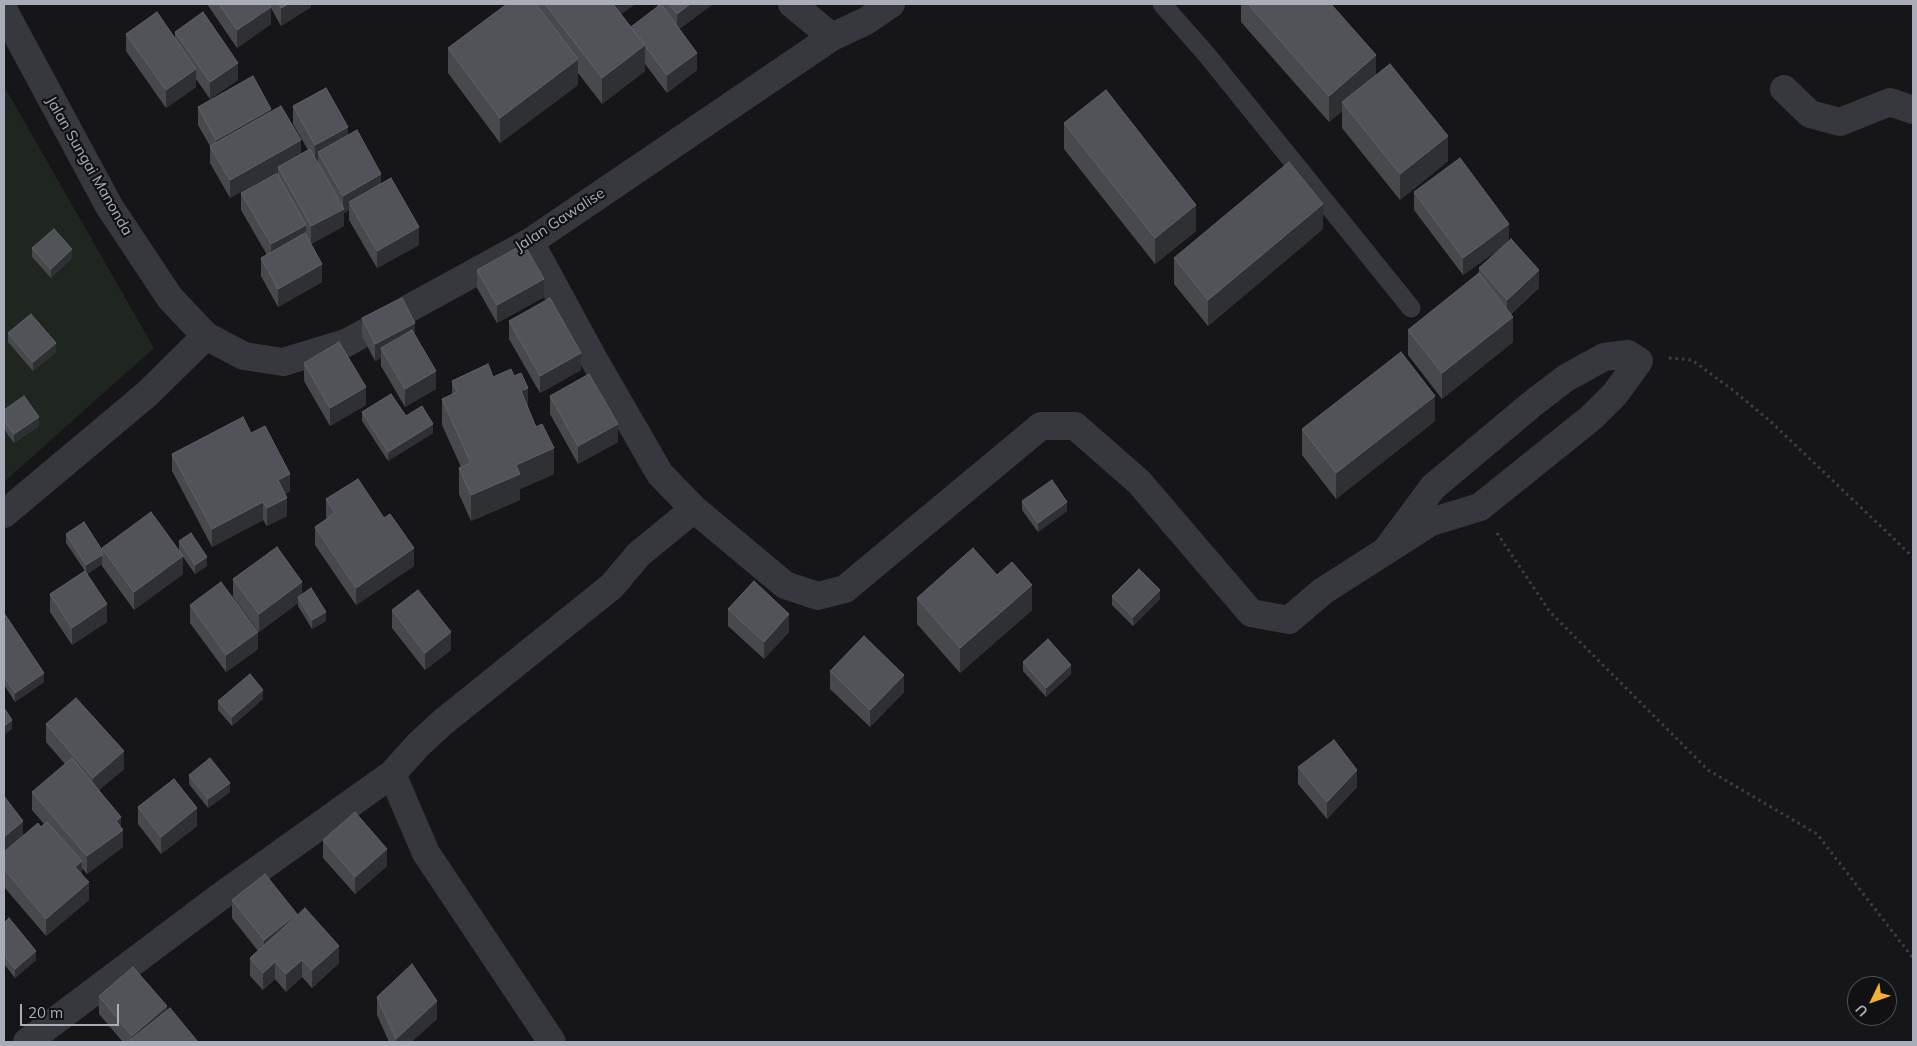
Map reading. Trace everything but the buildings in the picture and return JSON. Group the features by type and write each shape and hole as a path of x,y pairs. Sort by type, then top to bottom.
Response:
{"street":[{"path":"792,4 832,37"},
{"name":"Jalan Gawalise","path":"206,336 244,356 283,362 346,343 530,242 832,37 866,21 891,4"},
{"name":"Jalan Sungai Manonda","path":"4,11 109,206 170,298 206,336"},
{"path":"1784,89 1810,114 1840,122 1890,102 1913,110"},
{"path":"530,242 593,358 660,474 694,509 785,585 818,596 846,589 1041,426 1075,426 1139,482 1252,613 1289,620 1324,591 1431,522 1480,507 1592,417 1615,394 1639,361 1628,354 1604,356 1566,378 1519,414 1433,487 1387,549"},
{"path":"4,514 147,394 206,336"},
{"path":"27,1042 217,899 392,774 443,722 612,586 639,554 694,509"},
{"path":"392,774 426,853 552,1042"}],"lane":[{"path":"1162,4 1207,55 1411,308"}],"path":[{"path":"1639,361 1679,358 1692,360 1713,374 1770,421 1913,558"},
{"path":"1480,507 1550,612 1708,770 1817,834 1913,958"}],"shaded area":[{"path":"4,86 154,348 4,482"}]}
